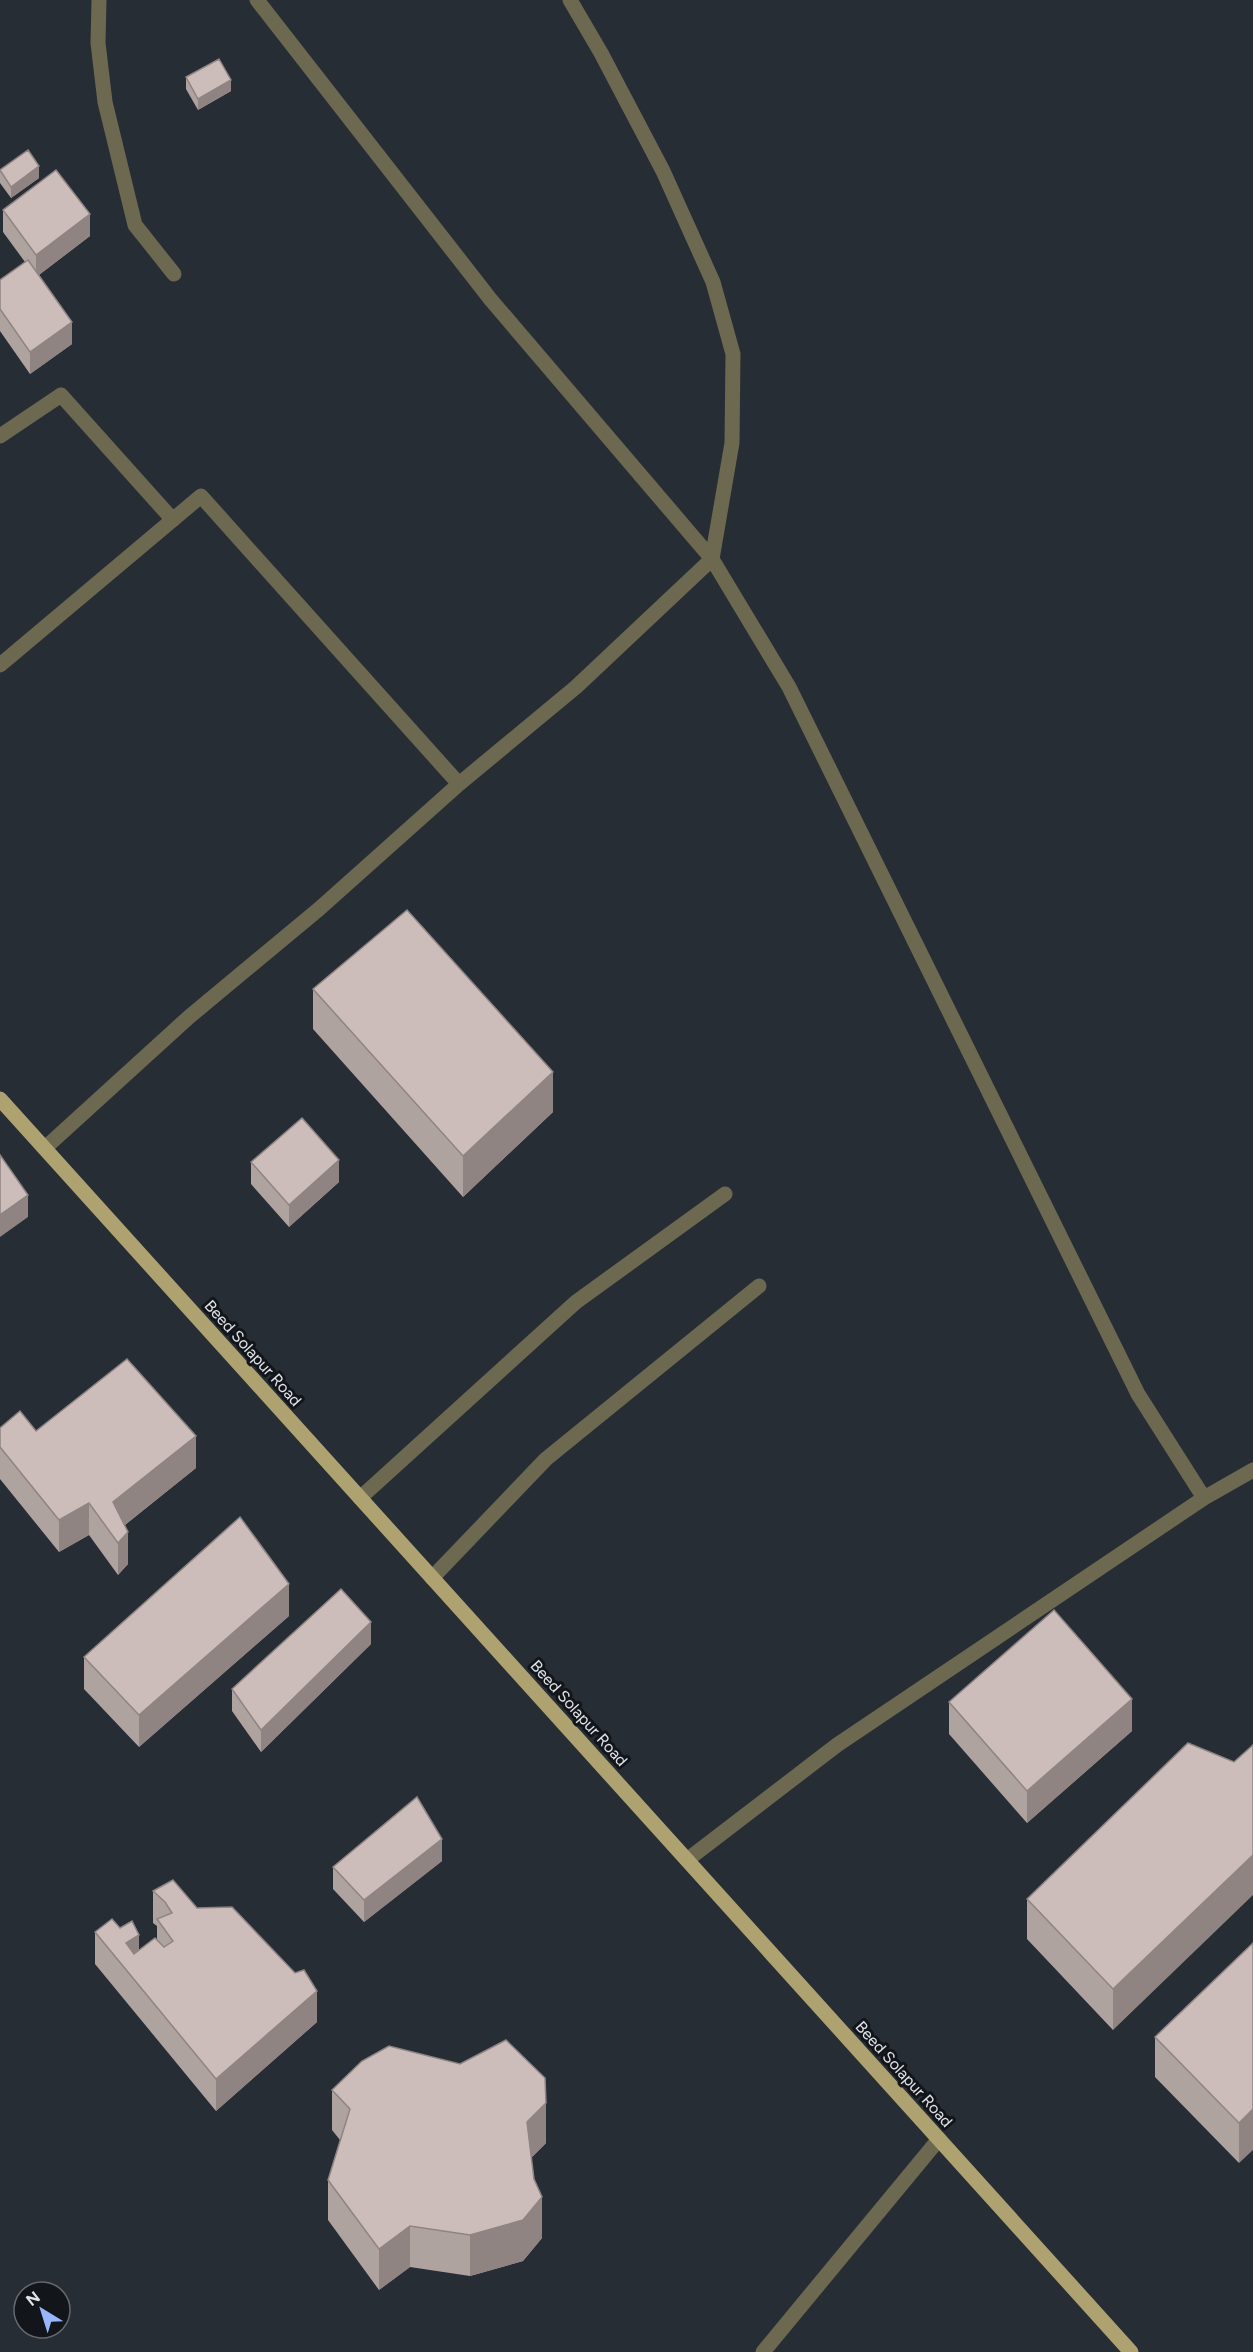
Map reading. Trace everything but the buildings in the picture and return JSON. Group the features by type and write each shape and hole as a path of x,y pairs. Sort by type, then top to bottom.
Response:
{"main road":[{"name":"Beed Solapur Road","path":"0,1099 1131,2352"}],"street":[{"path":"99,0 98,43 105,102 135,225 174,274"},
{"path":"257,0 491,300 712,559 789,687 1138,1394 1204,1498"},
{"path":"45,1148 189,1017 319,909 459,784 576,687 712,559 732,443 733,354 713,282 663,171 601,53 570,0"},
{"path":"0,436 61,396 173,519"},
{"path":"0,665 201,496 459,784"},
{"path":"360,1498 576,1302 725,1194"},
{"path":"432,1578 546,1459 759,1286"},
{"path":"687,1860 837,1745 1204,1498 1253,1470"},
{"path":"763,2352 939,2139"}]}
